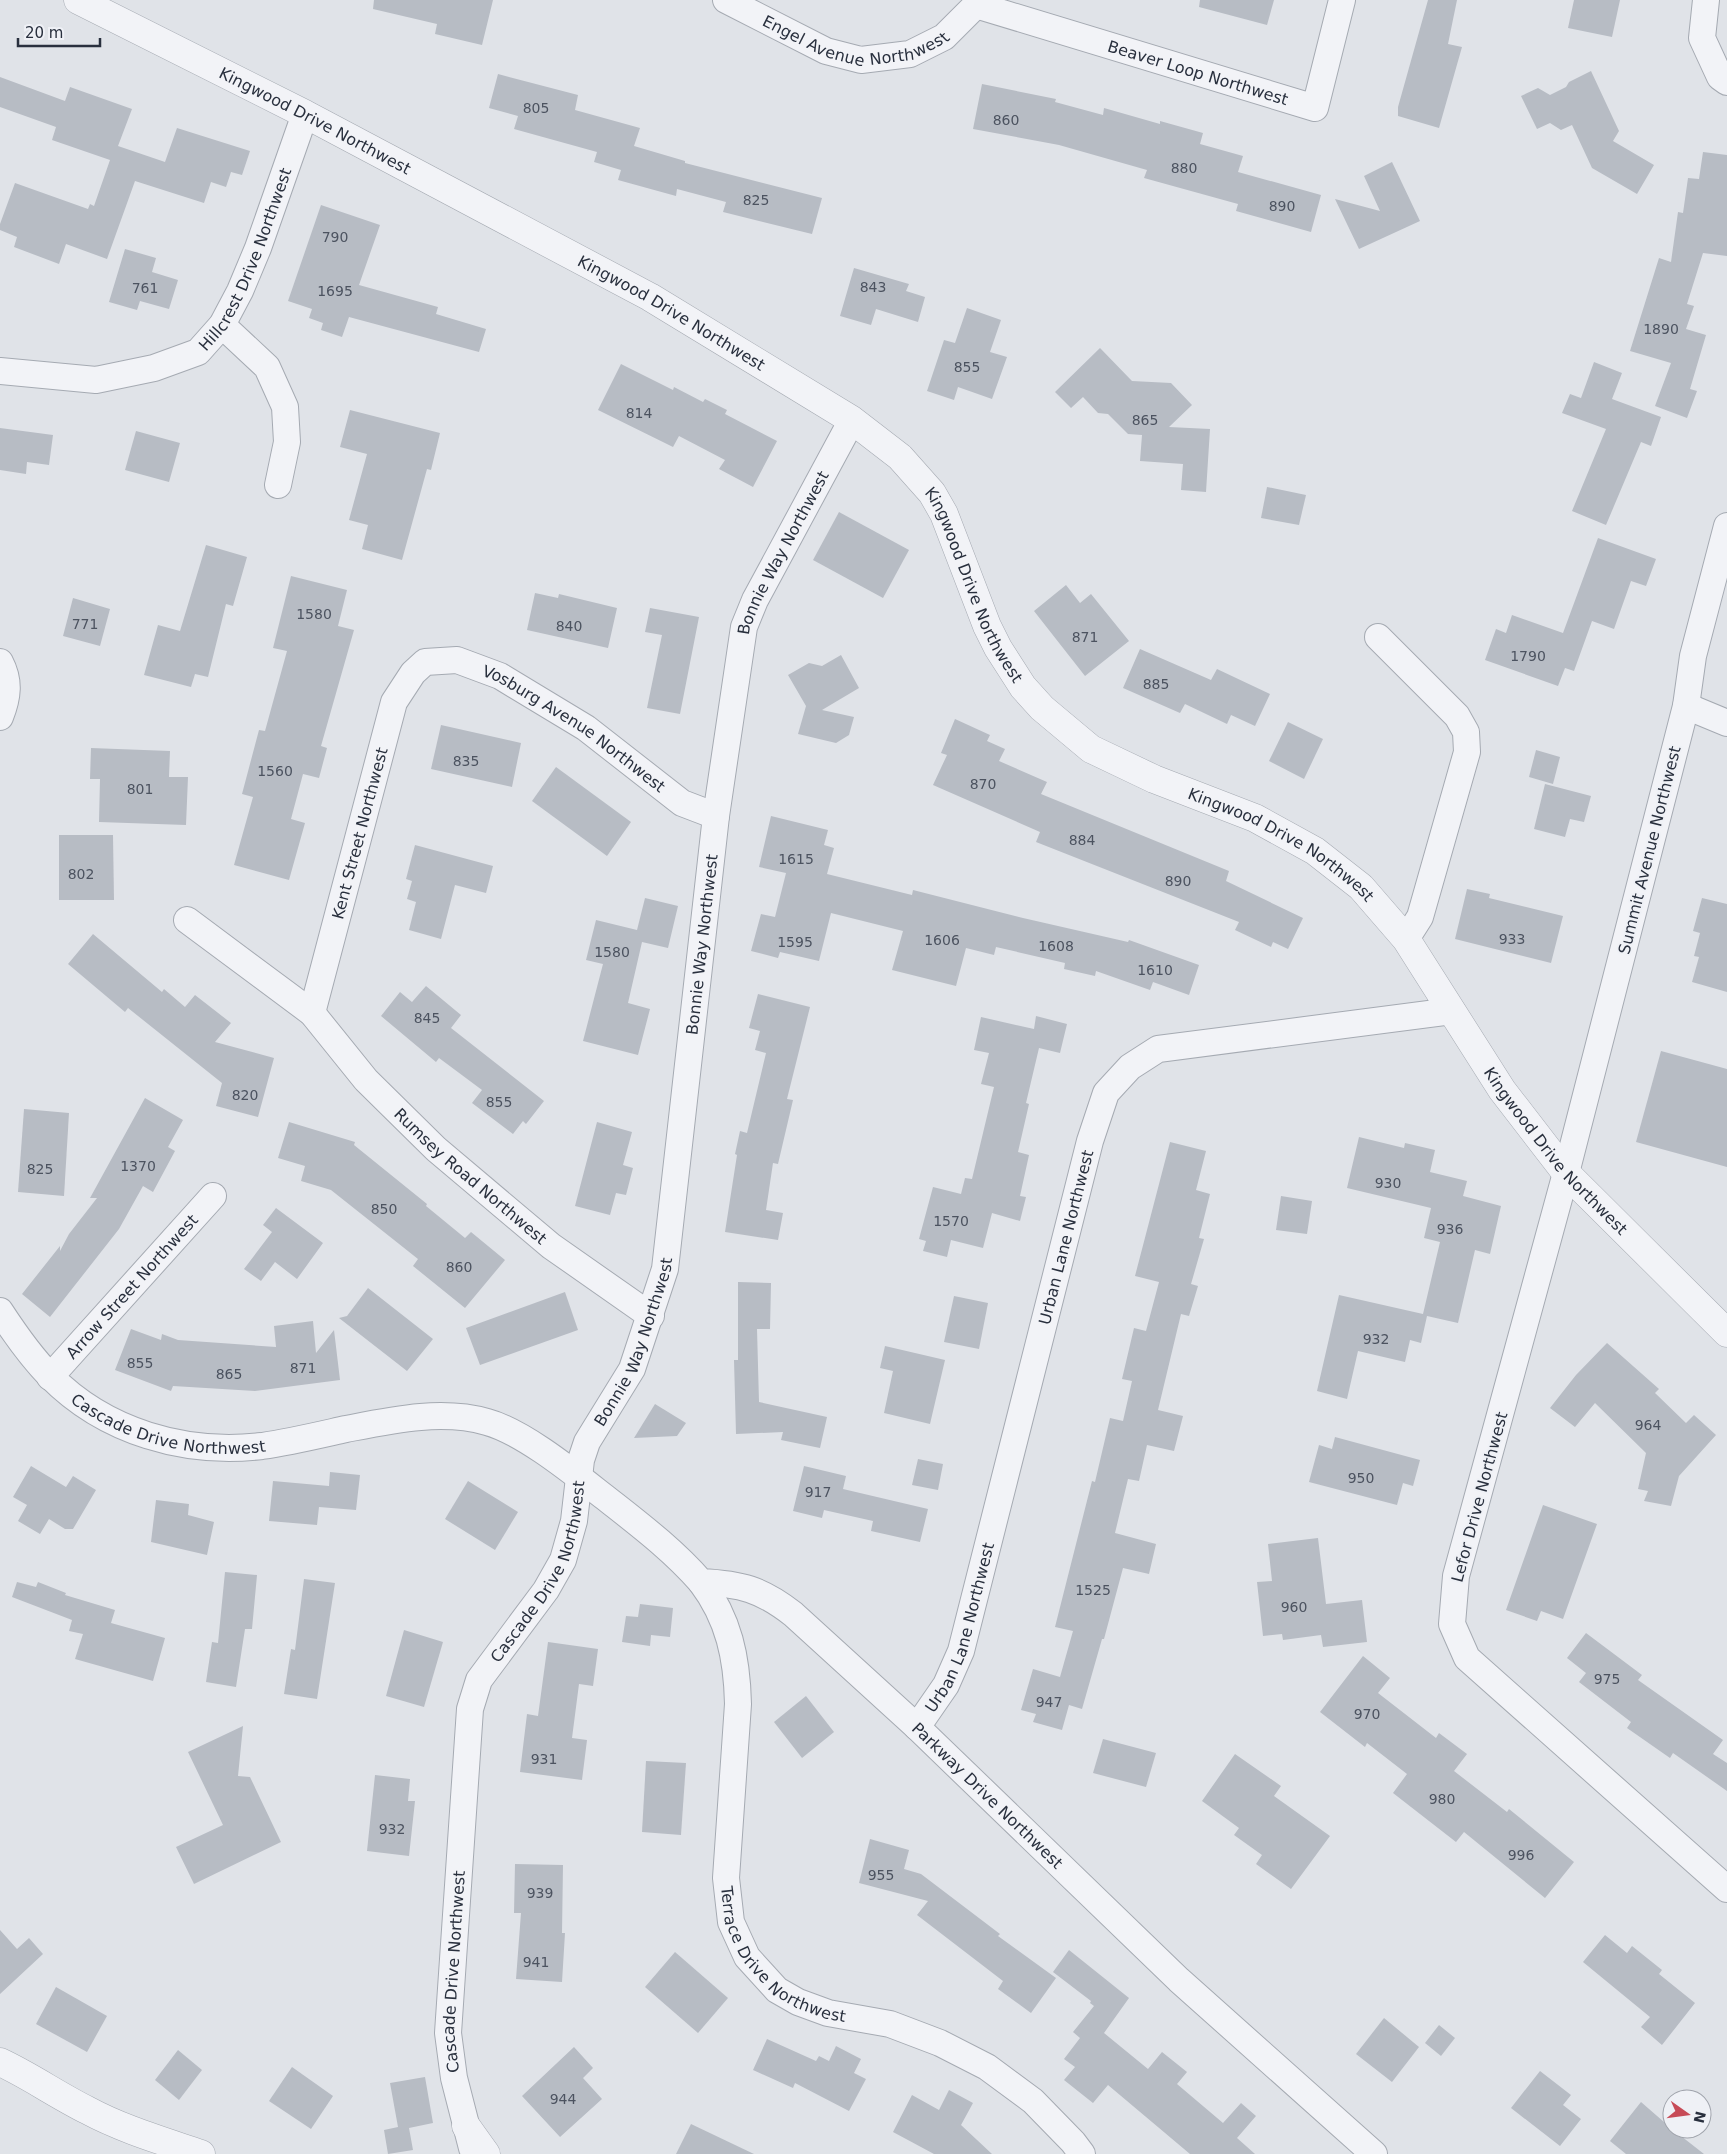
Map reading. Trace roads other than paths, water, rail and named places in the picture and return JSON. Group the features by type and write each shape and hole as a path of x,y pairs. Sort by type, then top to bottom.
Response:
{"street":[{"name":"Kingwood Drive Northwest","path":"78,0 305,114 650,298 852,420 900,457 932,493 944,514 998,648 1023,687 1042,708 1084,744 1105,756 1154,778 1255,818 1315,851 1361,886 1406,940 1502,1090 1566,1173 1727,1333"},
{"name":"Engel Avenue Northwest","path":"726,0 826,51 861,60 910,54 944,37 977,2"},
{"name":"Beaver Loop Northwest","path":"977,2 1315,108 1342,0"},
{"path":"1706,0 1702,38 1720,77 1727,82"},
{"name":"Hillcrest Drive Northwest","path":"0,371 96,380 154,368 198,352 222,325 240,291 258,248 305,114"},
{"path":"222,325 267,368 286,408 287,442 278,485"},
{"name":"Bonnie Way Northwest","path":"579,1477 581,1460 587,1442 632,1369 665,1268 716,816 744,627 755,600 852,420"},
{"name":"Summit Avenue Northwest","path":"1566,1173 1686,706 1693,656 1727,526"},
{"path":"1378,637 1457,716 1466,732 1467,752 1420,917 1406,940"},
{"name":"Vosburg Avenue Northwest","path":"425,662 457,660 500,676 586,728 682,803 716,816"},
{"path":"0,662 8,685 6,700 0,717"},
{"name":"Kent Street Northwest","path":"312,1013 394,702 413,673 425,662"},
{"path":"1686,706 1727,723"},
{"name":"Rumsey Road Northwest","path":"187,920 312,1013 366,1080 436,1149 551,1246 650,1316"},
{"name":"Urban Lane Northwest","path":"917,1727 946,1685 961,1651 1088,1150 1106,1093 1130,1067 1158,1049 1452,1011"},
{"name":"Lefor Drive Northwest","path":"1566,1173 1456,1576 1452,1624 1466,1658 1727,1889"},
{"name":"Arrow Street Northwest","path":"50,1377 213,1196"},
{"name":"Cascade Drive Northwest","path":"0,1311 20,1342 50,1377 96,1412 147,1436 199,1447 262,1446 376,1424 434,1416 488,1422 530,1442 579,1477 574,1521 563,1560 546,1590 480,1680 470,1710 448,2033 454,2078 474,2154"},
{"path":"579,1477 681,1559 701,1582"},
{"name":"Parkway Drive Northwest","path":"701,1582 750,1587 774,1598 917,1727 1172,1973 1374,2154"},
{"name":"Terrace Drive Northwest","path":"701,1582 717,1604 725,1625 738,1679 738,1704 726,1878 731,1922 747,1957 777,1990 798,2002 828,2013 890,2024 940,2043 987,2067 1033,2101 1073,2142 1082,2154"},
{"path":"0,2062 30,2076 87,2110 137,2132 200,2154"},
{"path":"466,2126 486,2154"}]}
